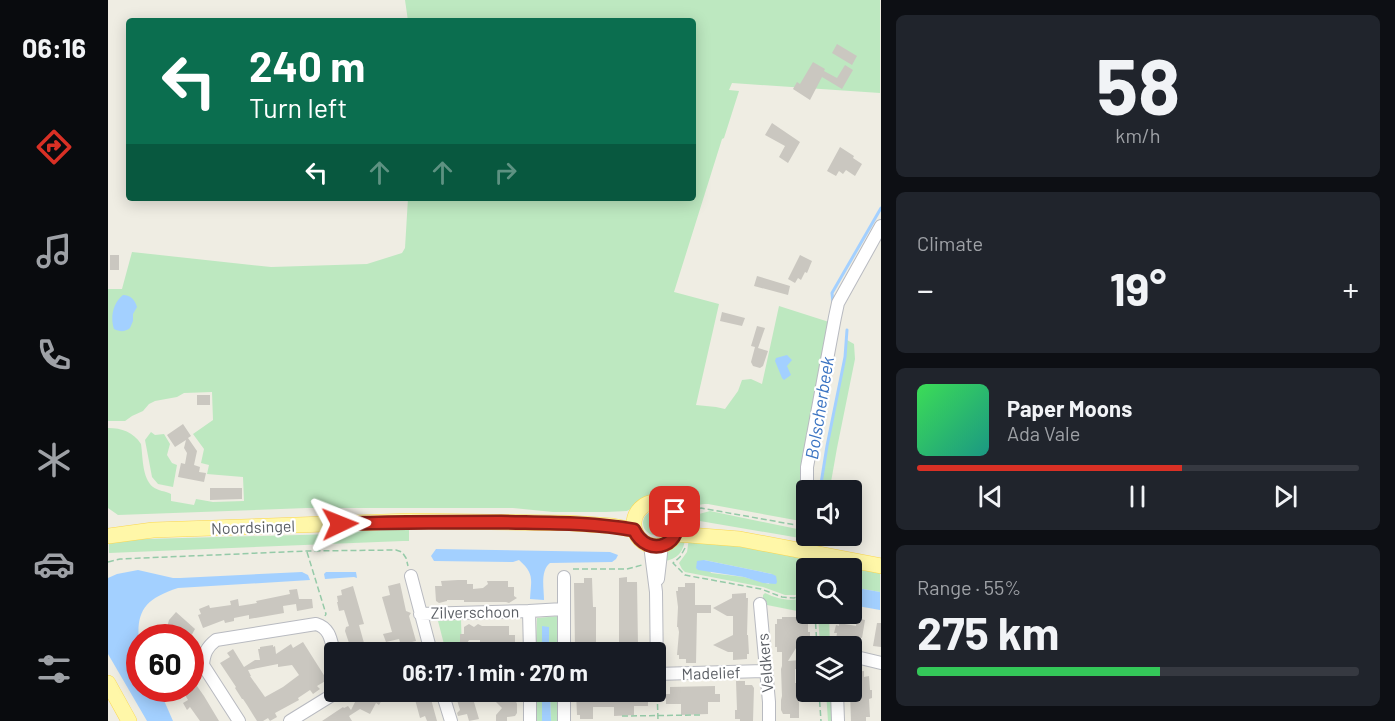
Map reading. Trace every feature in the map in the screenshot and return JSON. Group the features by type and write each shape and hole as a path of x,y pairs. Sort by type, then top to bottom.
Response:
{"main road":[{"path":"654,501 670,506 675,512 677,527 668,543 656,545 644,542 637,537 634,523 638,510 654,501"},
{"name":"Noordsingel","path":"108,536 153,530 410,521 569,523 613,526 634,523"},
{"name":"Noordsingel","path":"108,527 153,530"},
{"path":"677,527 880,566"},
{"path":"109,687 129,721"}],"street":[{"path":"807,480 807,466 838,303 880,226"},
{"name":"Madelief","path":"656,545 662,565 656,592 656,642"},
{"name":"Zilverschoon","path":"411,576 428,642"},
{"path":"564,577 564,642"},
{"name":"Veldkers","path":"760,604 769,721"},
{"name":"Zilverschoon","path":"420,614 563,609"},
{"path":"530,611 530,642"},
{"path":"239,721 203,664 203,655 209,645 216,640 316,624 323,626 328,632 331,642"},
{"path":"862,659 880,663"},
{"name":"Madelief","path":"666,674 766,671"},
{"path":"290,721 324,700"},
{"path":"445,702 451,721"},
{"path":"530,702 530,721"},
{"path":"564,702 564,721"},
{"path":"837,702 838,721"}],"path":[{"path":"108,562 120,559 307,551 396,550 402,552 406,558 411,576"},
{"path":"307,551 326,614 323,626"},
{"path":"564,577 566,571 570,569 631,569 640,564 662,565"},
{"path":"761,589 788,598 796,597"},
{"path":"657,702 658,721"},
{"path":"820,702 821,721"},
{"path":"622,716 700,715"}],"green space":[{"path":"405,0 880,0 880,93 732,83 729,90 739,91 674,292 719,304 696,405 725,409 738,391 742,380 751,379 762,384 779,306 829,322 805,480 796,480 796,520 708,504 695,507 686,518 673,504 659,496 650,498 627,511 606,512 553,512 513,508 307,508 118,515 108,508 108,428 127,431 138,440 141,444 149,483 171,494 171,501 194,505 196,499 213,502 244,501 243,477 207,474 209,465 201,463 204,449 193,434 213,420 212,392 184,393 177,397 155,401 125,421 108,421 108,289 122,289 132,252 271,267 367,264 402,253 405,248 408,201 696,201 696,18 408,18"},
{"path":"847,340 854,344 855,359 831,480 822,480 827,446"},
{"path":"151,432 155,435 164,434 170,444 167,455 172,463 177,465 173,487 158,484 152,477 145,440"},
{"path":"655,511 663,515 667,523 663,531 655,535 647,531 643,523 647,515"},
{"path":"710,511 796,529 796,537 694,520 699,514"},
{"path":"409,529 409,541 109,553 109,540 336,534"},
{"path":"689,538 808,558 796,558 795,595 785,595 763,587 685,572 679,563 687,552","holes":["704,560 772,574 769,584 744,577 711,573"]},
{"path":"685,539 679,554 673,559 664,561 672,547"},
{"path":"862,567 880,570 880,592 862,589"},
{"path":"765,593 786,600 796,599 796,611 767,605 767,602 763,602"},
{"path":"560,616 561,642 549,642 549,628 542,627 542,642 536,642 537,618"},
{"path":"461,620 462,642 443,642 438,621"},
{"path":"819,624 829,624 830,636 819,636"},
{"path":"536,702 542,702 542,721 535,721"},
{"path":"550,702 562,702 563,721 551,721"},
{"path":"827,702 834,702 835,721 828,721"}],"water":[{"path":"123,295 132,298 137,307 130,328 120,331 114,329 112,315 117,302"},
{"path":"787,355 792,360 787,366 791,375 784,380 775,361 776,358"},
{"path":"436,549 610,552 618,555 612,562 550,563 544,575 544,600 530,599 530,573 519,560 513,562 434,561 431,556"},
{"path":"704,560 772,574 776,576 777,582 776,584 763,583 744,577 698,570 697,561"},
{"path":"138,570 173,578 302,572 308,575 310,580 178,588 156,598 143,610 139,624 126,624 126,685 108,654 108,578"},
{"path":"326,572 356,572 357,578 325,579"},
{"path":"862,589 880,592 880,610 862,607"},
{"path":"542,626 549,627 549,642 542,642"},
{"path":"136,702 165,702 173,721 147,721"},
{"path":"542,702 550,702 551,721 542,721"}],"building":[{"path":"837,44 857,56 852,65 832,53"},
{"path":"813,62 837,78 845,65 853,70 842,89 822,77 810,100 793,89 797,82 800,84"},
{"path":"772,123 800,142 788,163 779,157 785,146 765,135"},
{"path":"840,147 862,164 855,176 846,170 843,174 839,171 836,176 827,171"},
{"path":"110,255 119,255 119,270 110,270"},
{"path":"800,255 812,261 807,273 805,272 801,280 798,278 795,283 788,279"},
{"path":"757,276 790,286 788,295 754,286"},
{"path":"722,312 745,318 742,326 720,321"},
{"path":"757,326 765,328 758,348 768,351 763,366 760,368 753,366 751,362 755,347 751,346"},
{"path":"197,395 210,395 210,405 197,405"},
{"path":"183,424 191,436 188,438 197,451 194,465 200,467 199,472 206,473 204,482 178,477 181,463 185,464 186,440 175,447 167,435"},
{"path":"210,488 242,488 242,499 210,500"},
{"path":"627,577 627,582 637,582 638,642 619,642 619,578"},
{"path":"584,578 592,578 593,607 596,607 596,642 575,642 574,583 584,583"},
{"path":"467,580 467,584 473,584 473,589 483,588 488,584 487,581 508,581 508,587 514,587 514,596 517,598 509,603 447,600 439,603 436,601 435,586 442,586 441,581"},
{"path":"400,583 406,611 411,613 409,616 416,641 400,642 399,639 386,642 383,634 392,632 382,597 390,595 388,586"},
{"path":"685,583 695,583 695,605 711,605 711,613 697,613 696,663 686,663 686,659 679,659 677,655 679,632 676,591 678,587 685,587"},
{"path":"353,586 364,624 359,625 364,642 349,642 345,631 349,626 344,610 339,611 337,602 337,596 342,595 341,590"},
{"path":"297,589 299,599 312,599 313,608 297,611 296,604 283,606 284,613 249,619 249,615 234,618 234,621 225,623 224,620 204,628 198,615 201,614 199,609 209,605 210,608 231,605 230,601 238,599 239,606 257,603 256,601 290,594 289,590"},
{"path":"746,593 749,654 747,654 747,659 733,660 733,652 713,645 733,635 733,616 727,616 713,608 732,598 732,594"},
{"path":"176,612 189,624 168,624"},
{"path":"782,617 796,617 796,624 808,624 808,632 810,632 810,636 796,636 796,648 788,661 796,660 795,683 796,702 799,702 799,718 790,718 790,714 783,714 781,710 782,652 777,652 777,647 775,647 775,624 777,624 777,619 782,619"},
{"path":"862,619 865,620 862,638 862,636 836,636 837,633 834,633 836,625 839,626 839,624 856,626 856,624 862,624"},
{"path":"877,623 881,623 881,647 873,646"},
{"path":"469,624 474,627 478,624 509,626 509,635 515,635 515,642 469,640 460,642 460,634 464,634 464,627"},
{"path":"303,642 324,675 324,682 317,686 320,689 313,694 310,690 298,698 299,700 275,713 277,717 270,721 268,718 257,721 220,663 230,657 227,653 233,649 244,667 255,660 260,660 258,649 260,647 273,645 276,654 291,644 293,648","holes":["278,664 278,667 292,665 299,675 265,697 248,670"]},
{"path":"862,671 864,671 864,677 869,676 870,690 872,690 872,698 869,699 870,717 866,717 866,721 851,721 850,702 862,702"},
{"path":"736,681 745,681 745,685 752,685 754,688 753,721 735,719"},
{"path":"715,686 715,694 720,694 720,702 708,702 708,714 681,715 681,704 666,704 666,694 670,694 670,687"},
{"path":"204,696 219,721 200,721 190,707 187,710 183,703 204,702"},
{"path":"355,702 381,702 379,705 376,703 370,714 360,709 349,716 352,721 322,721 343,707 348,706 351,710"},
{"path":"416,702 432,702 437,721 427,721 425,716 420,718"},
{"path":"458,702 474,702 479,719 469,721 467,714 458,716 457,713 460,710"},
{"path":"496,702 516,702 517,713 515,716 507,717 507,721 496,721 496,715 502,708"},
{"path":"576,702 648,702 648,706 634,706 634,715 614,716 614,707 593,707 593,719 580,719 580,715 577,715"}],"waterway":[{"name":"Bolscherbeek","path":"833,303 832,293 881,208"},
{"name":"Bolscherbeek","path":"822,480 845,357 847,330"}],"route":[{"path":"340,524 410,521 569,523 613,526 634,530 637,537 656,546 668,543 676,534 678,520 675,512"}]}
